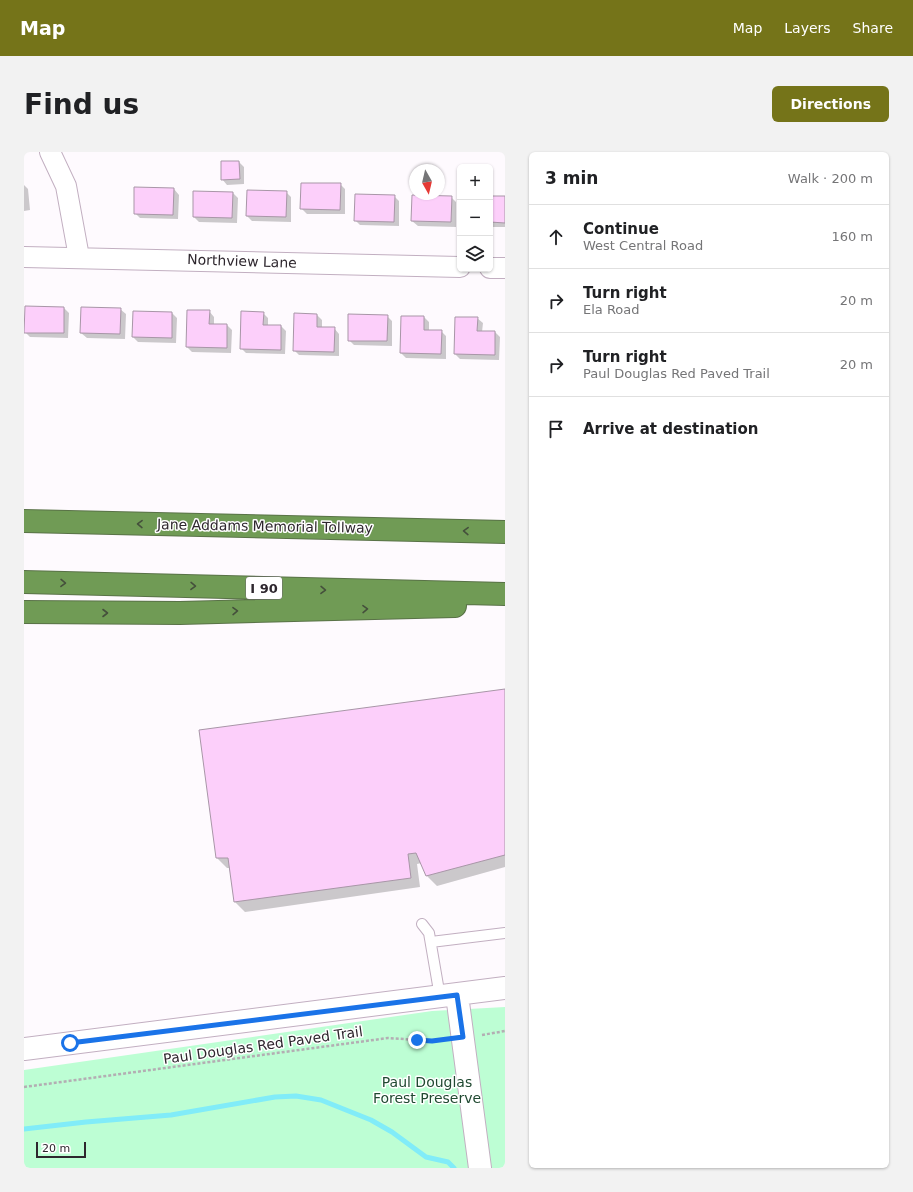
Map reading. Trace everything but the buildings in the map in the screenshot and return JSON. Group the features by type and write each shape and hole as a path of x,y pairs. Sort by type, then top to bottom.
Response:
{"highway":[{"name":"Jane Addams Memorial Tollway","path":"24,521 505,532"},
{"name":"I 90","path":"24,582 505,594"},
{"path":"24,612 188,612 505,604"}],"street":[{"path":"50,152 66,186 79,257"},
{"name":"Northview Lane","path":"24,257 79,257 457,267"},
{"path":"493,268 505,268"},
{"path":"24,1048 505,988"},
{"path":"448,996 463,1037 480,1168"}],"lane":[{"path":"422,924 429,933 448,996"},
{"path":"431,942 505,932"}],"path":[{"name":"Paul Douglas Red Paved Trail","path":"24,1087 388,1038 432,1041 505,1031"}],"green space":[{"name":"Paul Douglas Forest Preserve","path":"505,1007 505,1168 24,1168 24,1070 432,1011"}],"waterway":[{"path":"24,1129 171,1115 275,1097 296,1096 321,1100 371,1120 392,1132 426,1157 448,1162 454,1168"}],"route":[{"path":"70,1043 457,995 463,1037 432,1041 417,1040"}]}
